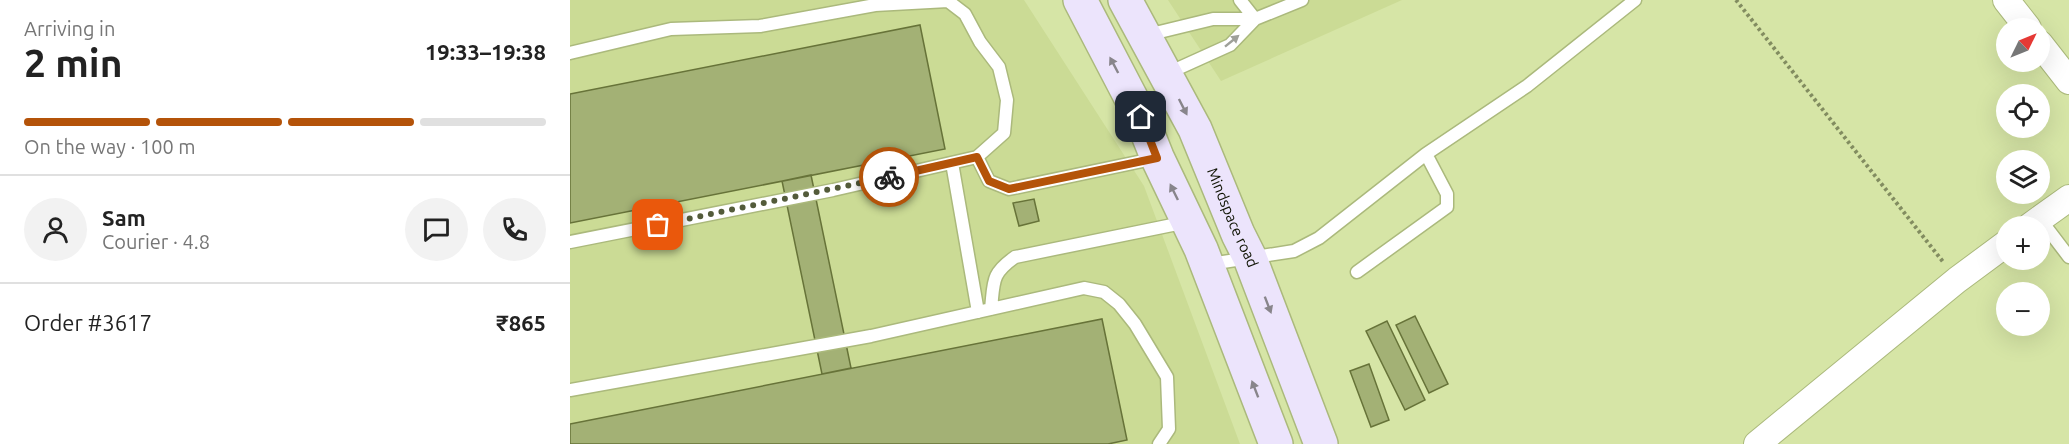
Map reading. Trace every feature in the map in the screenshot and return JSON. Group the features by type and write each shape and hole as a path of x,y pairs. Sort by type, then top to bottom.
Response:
{"main road":[{"path":"1080,0 1141,117 1157,158 1207,264 1276,444"},
{"name":"Mindspace road","path":"1125,0 1195,129 1250,258 1321,444"}],"street":[{"path":"2006,0 2020,18"},
{"path":"2050,57 2069,81"},
{"path":"2045,216 2069,198"},
{"path":"1756,444 1996,251"}],"lane":[{"path":"1240,0 1255,20"},
{"path":"1166,74 1230,45 1255,20 1302,0"},
{"path":"1207,264 1294,251 1319,238 1426,154 1527,86 1635,0"},
{"path":"570,53 671,29 759,27 855,5 948,1 965,14 980,42 999,67 1007,100 1004,133 977,157 833,190 570,242"},
{"path":"1146,36 1213,19 1255,20"},
{"path":"1357,272 1448,207 1447,194 1426,154"},
{"path":"977,157 989,181 1009,189 1157,158"},
{"path":"952,163 978,312"},
{"path":"992,309 994,279 1003,266 1015,257 1188,221"},
{"path":"2050,238 2069,257"},
{"path":"570,390 871,336 1084,288 1104,292 1119,304 1135,324 1167,377 1169,429 1158,444"}],"path":[{"path":"1736,0 1958,280"}],"shaded area":[{"path":"570,0 1024,0 1144,186 1240,444 570,444"},
{"path":"1168,0 1402,0 1221,81"}],"building":[{"path":"920,25 945,149 570,223 570,94"},
{"path":"811,175 851,368 822,374 782,181"},
{"path":"1034,199 1039,221 1019,226 1013,203"},
{"path":"1415,316 1448,384 1429,393 1396,325"},
{"path":"1102,319 1127,440 1108,444 570,444 570,424"},
{"path":"1387,321 1425,400 1405,410 1366,331"},
{"path":"1369,364 1389,420 1371,427 1350,371"}],"way so far":[{"path":"658,225 889,177"}],"route":[{"path":"889,177 977,157 989,181 1009,189 1157,158 1141,117"}]}
